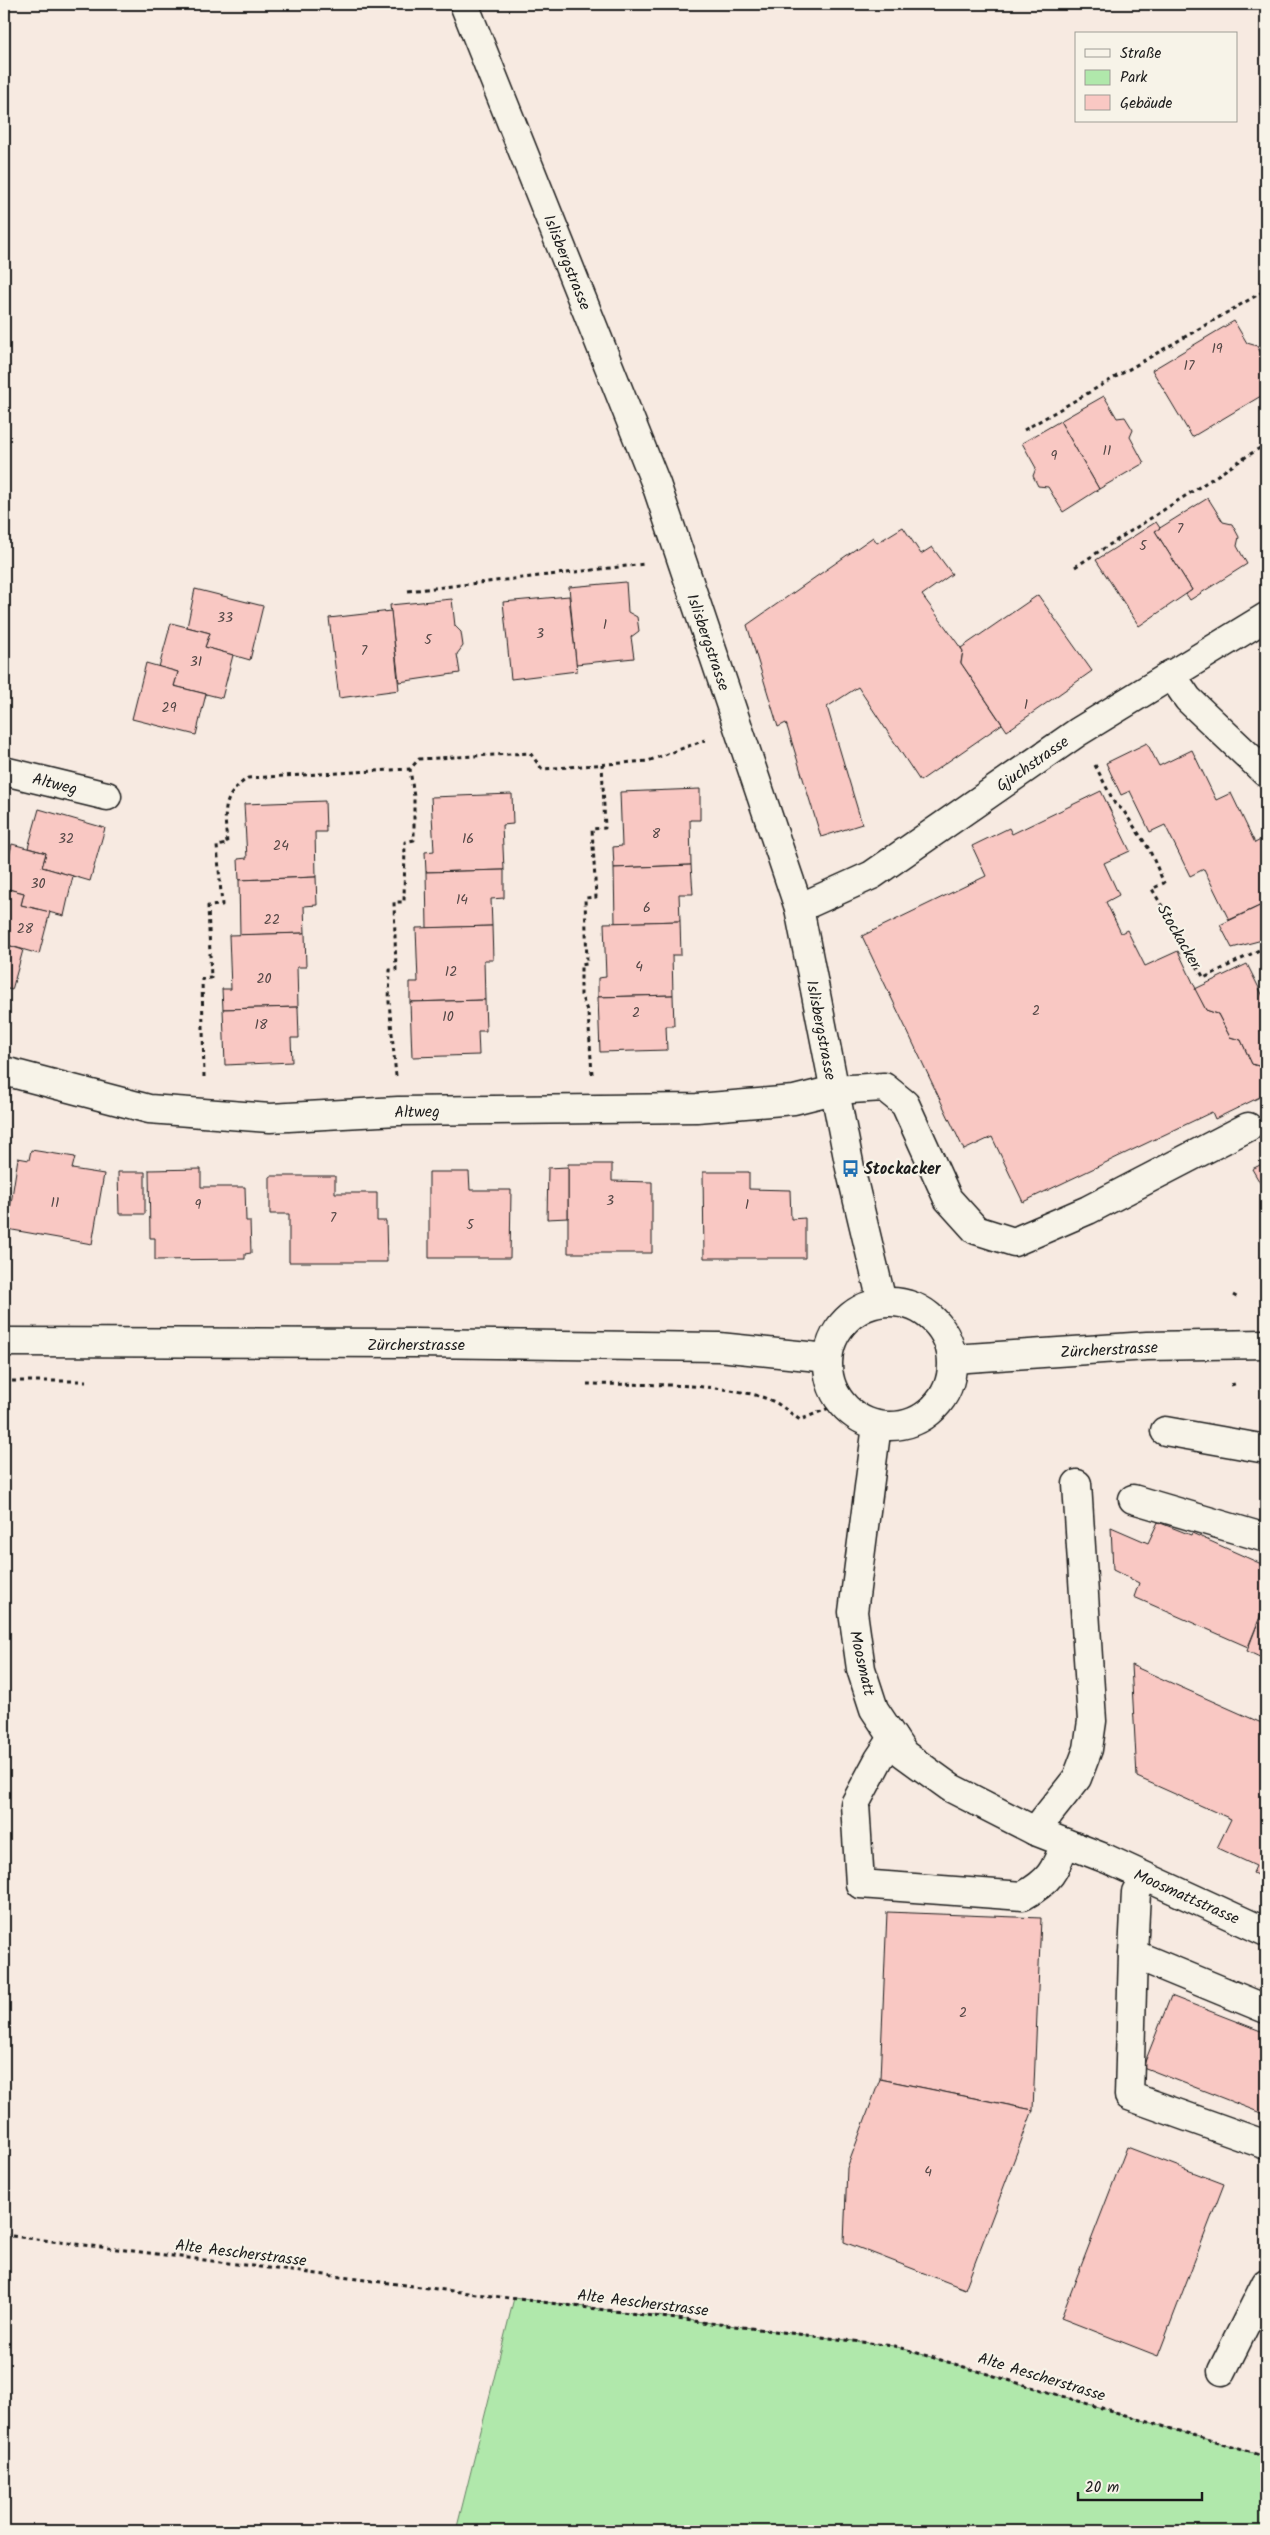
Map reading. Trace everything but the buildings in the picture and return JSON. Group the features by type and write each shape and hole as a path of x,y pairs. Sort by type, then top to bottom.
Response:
{"street":[{"name":"Islisbergstrasse","path":"464,4 656,484 799,908 834,1090 882,1302"},
{"name":"Gjuchstrasse","path":"799,908 872,875 1078,732 1266,617"},
{"path":"1171,674 1188,699 1266,773"},
{"name":"Altweg","path":"4,771 107,796"},
{"name":"Altweg","path":"4,1071 149,1109 270,1118 398,1111 594,1107 697,1108 794,1100 834,1090"},
{"path":"834,1090 884,1087 905,1104 948,1199 976,1230 1014,1242 1088,1210 1248,1127"},
{"path":"899,1301 915,1306 930,1315 942,1327 949,1342 953,1359 952,1376 947,1392 938,1405 925,1417 910,1423 894,1426 877,1425 851,1413 841,1403 828,1375 828,1358 832,1342 840,1327 851,1315 866,1306 882,1302 899,1301"},
{"name":"Zürcherstrasse","path":"4,1342 414,1343 720,1347 828,1358"},
{"name":"Zürcherstrasse","path":"953,1359 1147,1346 1266,1344"},
{"name":"Moosmatt","path":"877,1425 853,1612 864,1677 874,1709 904,1754 951,1788 1035,1831 1108,1859"},
{"path":"1165,1431 1266,1449"},
{"path":"1035,1831 1077,1778 1088,1749 1092,1721 1077,1484"},
{"path":"1133,1499 1266,1538"},
{"path":"893,1738 879,1759 855,1804 860,1884 1023,1896 1043,1885 1057,1868 1065,1843"},
{"name":"Moosmattstrasse","path":"1108,1859 1266,1932"},
{"path":"1145,1877 1136,1892 1129,2096 1266,2145"},
{"path":"1133,1954 1266,2009"},
{"path":"1222,2371 1266,2283"}],"path":[{"path":"1024,430 1266,290"},
{"path":"1075,567 1266,444"},
{"path":"408,591 653,563 680,554"},
{"path":"204,1036 202,979 211,978 208,906 222,905 217,846 227,844 225,806 234,787 248,778 410,769 419,759 530,753 542,769 648,761 686,746 739,730"},
{"name":"Stockacker","path":"1078,732 1115,804 1123,810 1149,849 1164,884 1152,889 1204,978 1261,950 1266,960"},
{"path":"590,1053 588,1013 581,995 581,965 587,964 584,898 596,897 592,828 605,828 602,764"},
{"path":"398,1111 389,1002 390,970 396,970 394,902 404,902 405,842 414,840 414,797 410,769"},
{"path":"1233,1295 1238,1298"},
{"path":"4,1381 91,1380"},
{"path":"583,1383 702,1388 745,1392 778,1404 800,1420 841,1403"},
{"path":"1231,1385 1238,1383"},
{"name":"Alte Aescherstrasse","path":"4,2235 894,2346 1266,2457"}],"green space":[{"path":"514,2298 894,2346 1266,2457 1266,2531 456,2531"}],"place":[{"name":"Stockacker","path":"850,1168"}]}
